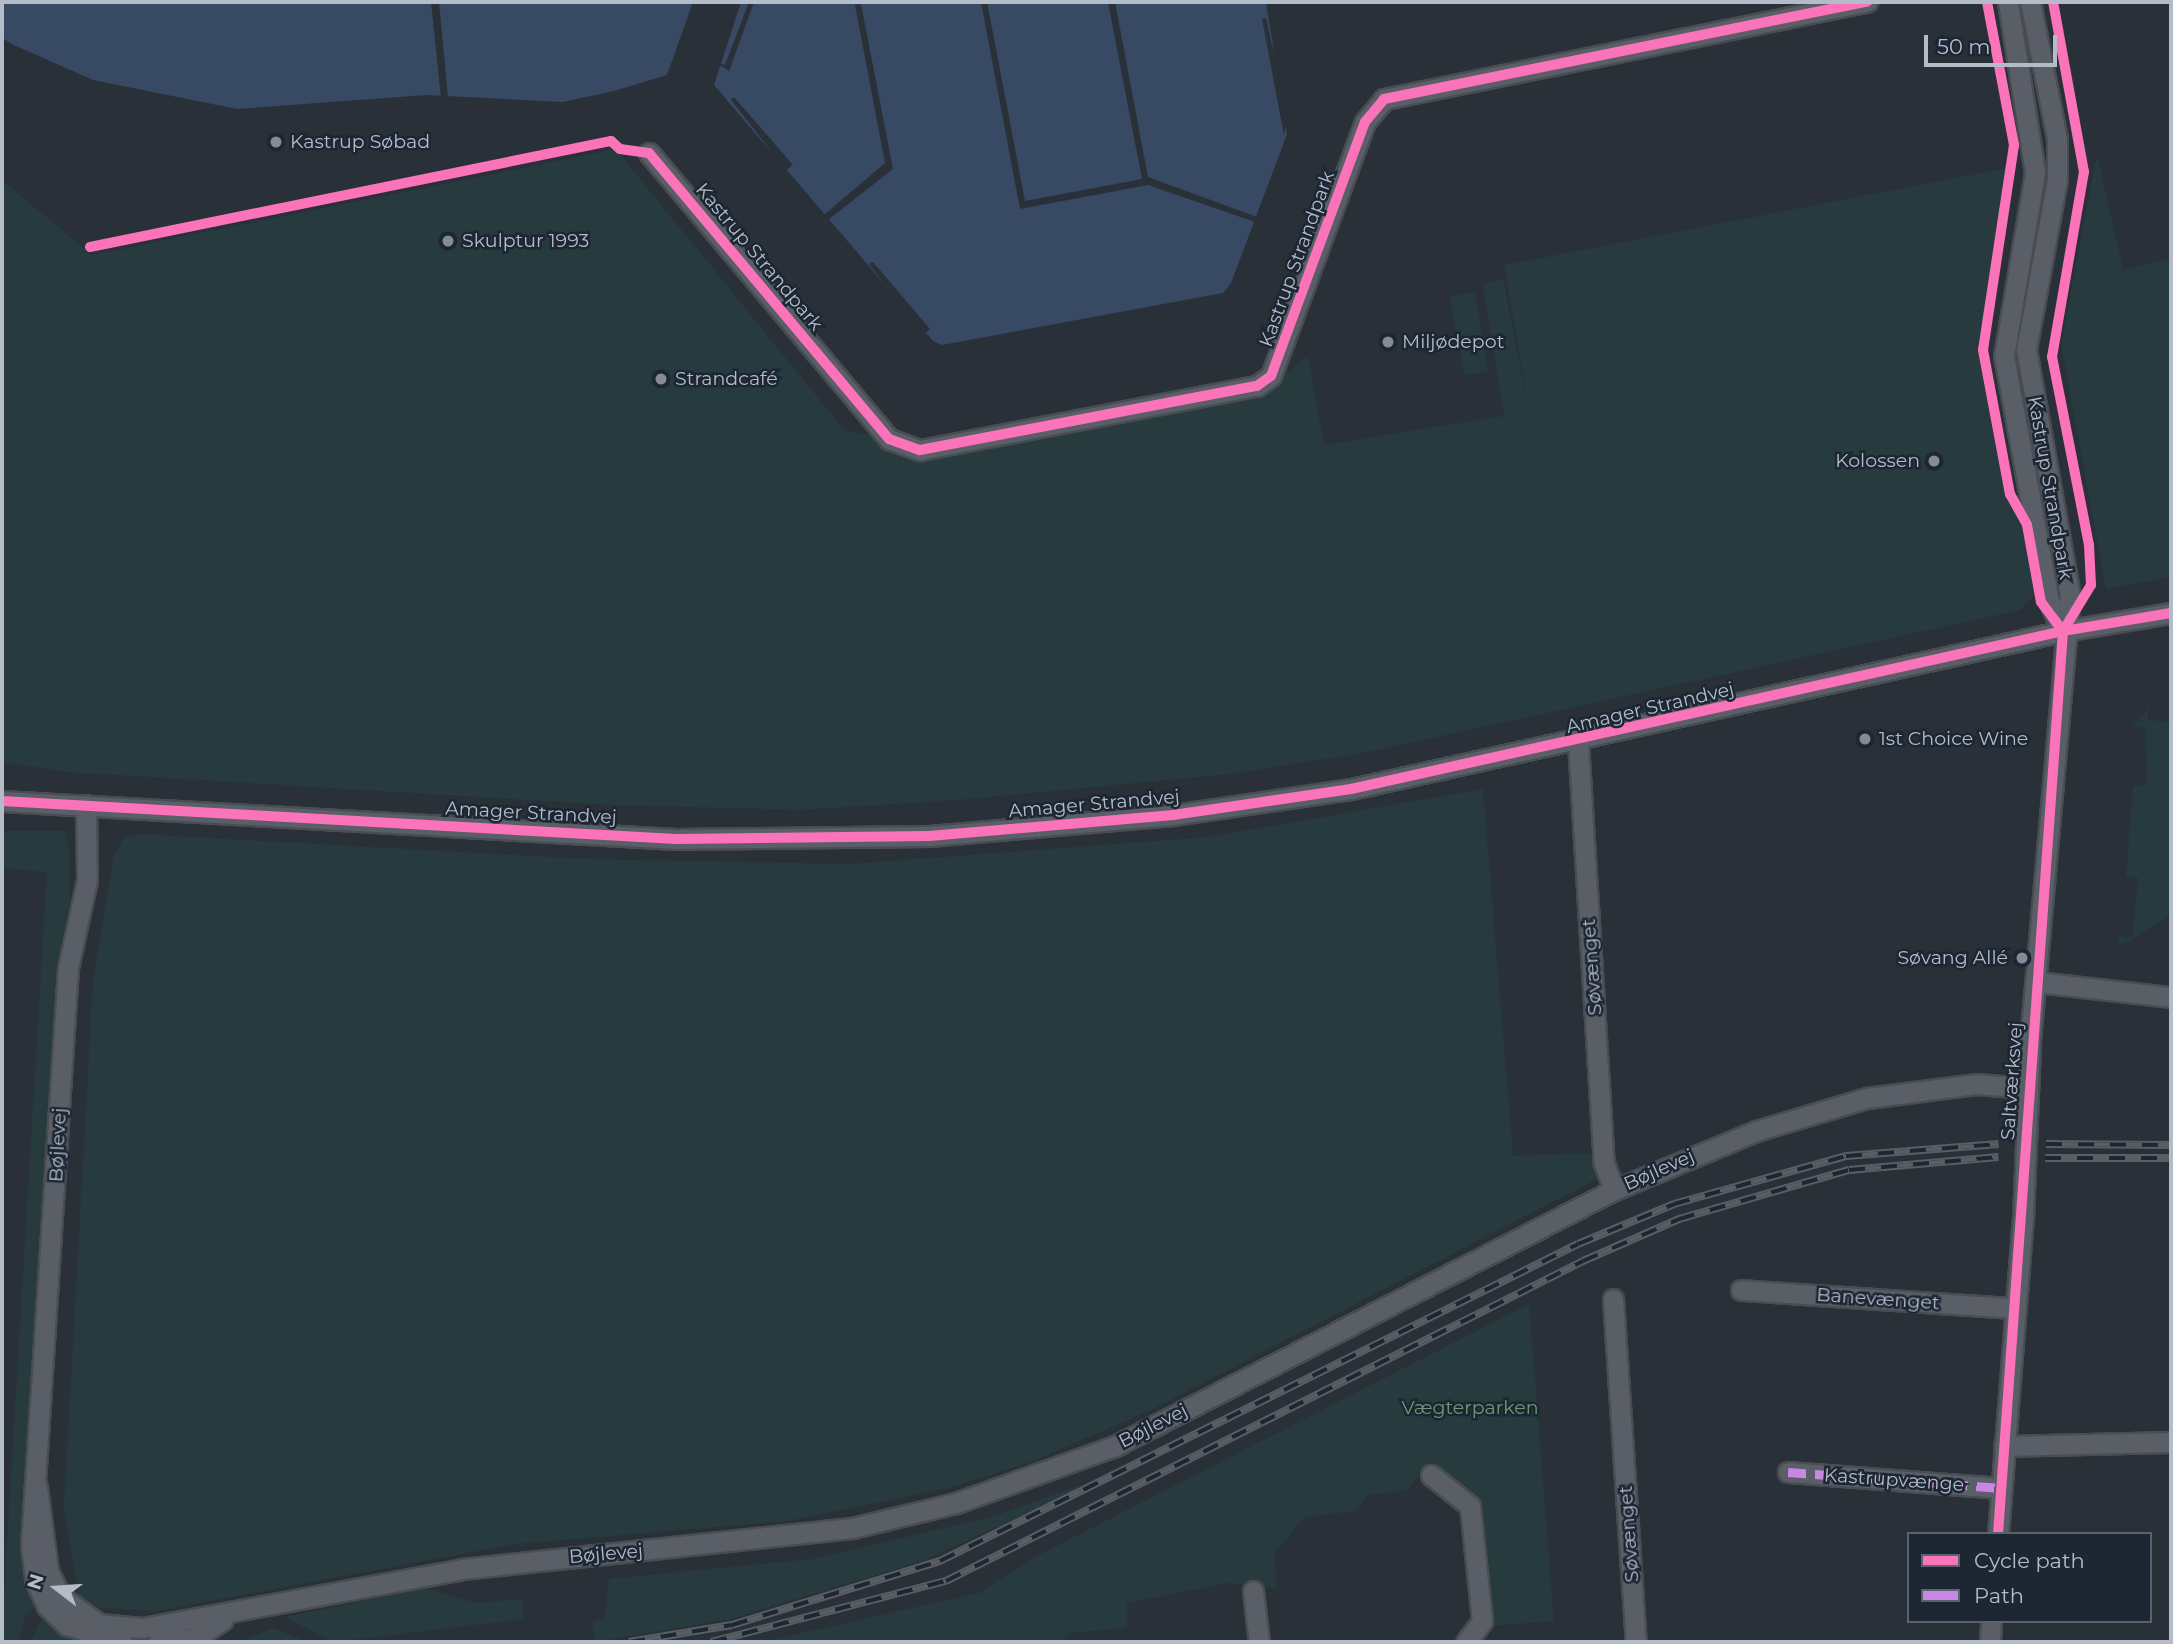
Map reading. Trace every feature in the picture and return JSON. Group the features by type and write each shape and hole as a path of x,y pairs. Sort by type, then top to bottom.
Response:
{"street":[{"name":"Kastrup Strandpark","path":"649,153 890,439 919,450 1257,386 1271,376 1365,122 1392,95 1867,2"},
{"name":"Kastrup Strandpark","path":"2008,2 2035,173 2004,356 2049,601 2063,631"},
{"name":"Kastrup Strandpark","path":"2030,2 2057,139 2057,179 2026,350 2070,596 2063,631"},
{"name":"Amager Strandvej","path":"2,801 676,839 929,836 1172,816 1351,789 1578,742 2063,631 2171,614"},
{"name":"Saltværksvej","path":"1998,1532 2015,1308 2027,1088 2063,631"},
{"name":"Søvænget","path":"1578,742 1604,1163 1614,1190"},
{"name":"Bøjlevej","path":"86,804 87,880 68,968 37,1487 31,1545 35,1580 47,1606 66,1625 122,1642"},
{"path":"2037,982 2171,997"},
{"name":"Bøjlevej","path":"37,1487 48,1571 76,1610 99,1624 142,1628 230,1616 463,1569 764,1541 956,1503 1115,1446 1614,1190 1756,1130 1867,1098 1976,1084 2027,1088"},
{"name":"Banevænget","path":"1741,1290 2015,1308"},
{"name":"Søvænget","path":"1613,1299 1636,1642"},
{"path":"2004,1446 2171,1442"},
{"name":"Kastrupvænge","path":"1788,1472 2001,1489"},
{"path":"1431,1475 1470,1506 1482,1620 1466,1642"},
{"path":"1253,1591 1259,1642"},
{"name":"Bøjlevej","path":"158,1642 195,1638 230,1616"},
{"path":"1990,1642 1991,1623"}],"green space":[{"path":"616,149 845,431 911,441 1258,396 1308,356 1324,445 1504,416 1483,284 1503,279 1529,412 1504,265 2008,168 1980,357 2006,498 2025,532 2034,595 2020,610 1363,753 1230,774 957,800 800,810 610,805 68,772 2,762 2,180 92,255"},
{"path":"2097,155 2123,270 2171,258 2171,577 2106,589 2061,344"},
{"path":"1475,292 1488,372 1464,375 1450,296"},
{"path":"2149,708 2148,720 2171,722 2171,915 2119,947 2119,936 2132,937 2138,878 2126,876 2133,786 2147,785 2145,727 2132,727"},
{"path":"1483,789 1513,1156 1593,1153 1601,1177 1149,1411 1028,1463 948,1488 788,1521 515,1544 157,1611 102,1608 79,1596 64,1506 93,981 113,859 123,839 138,834 587,859 849,864 1209,837"},
{"path":"2,831 65,831 70,853 70,899 57,965 25,1514 37,1605 26,1615 18,1642 2,1642 2,1626 47,872 2,868"},
{"name":"Vægterparken","path":"1529,1304 1554,1621 1494,1626 1479,1504 1431,1462 1407,1490 1367,1495 1356,1511 1304,1517 1274,1554 1277,1588 1227,1583 1127,1603 1127,1628 1069,1633 1062,1642 762,1642 979,1593 1037,1556"},
{"path":"1080,1485 1076,1492 919,1562 730,1619 595,1642 592,1622 605,1617 609,1579 813,1559 995,1516"},
{"path":"425,1588 476,1603 522,1599 524,1619 333,1642 285,1617"},
{"path":"45,1613 91,1642 30,1642"},
{"path":"273,1628 308,1642 237,1642 251,1637"}],"water":[{"path":"2,2 693,2 667,75 614,91 563,102 426,95 237,109 93,80 14,45 2,38"},
{"path":"741,2 1266,2 1287,134 1231,283 1223,293 942,345 933,341 714,85"}],"pier":[{"path":"431,2 439,2 448,98 441,98"},
{"path":"737,2 719,63 725,65 749,2 754,2 729,71 715,62"},
{"path":"981,2 987,2 1025,201 1142,179 1108,2 1115,2 1148,177 1257,217 1255,222 1148,185 1020,209"},
{"path":"861,4 893,169 828,220 824,215 885,163 855,5"},
{"path":"1266,18 1288,115 1284,135 1262,19"},
{"path":"734,97 793,165 786,170 731,100"},
{"path":"873,262 930,329 924,335 869,264"}],"railway":[{"path":"629,1642 732,1625 940,1561 1578,1244 1674,1204 1846,1156 1999,1144"},
{"path":"2046,1144 2171,1145"},
{"path":"711,1642 946,1581 1583,1261 1679,1219 1849,1170 1998,1157"},
{"path":"2045,1158 2171,1158"}],"marked path":[{"path":"1788,1472 2001,1488"}],"cycle path":[{"path":"90,247 611,141 620,149 649,153 889,439 920,450 1257,386 1271,376 1365,122 1384,99 1867,2"},
{"path":"1987,2 2014,145 1983,350 2010,494 2027,525 2041,602 2063,631"},
{"path":"1998,1532 2063,631 2091,585 2089,545 2052,357 2084,172 2053,2"},
{"path":"2,801 676,839 929,836 1173,815 1351,789 2063,631 2171,613"}],"place":[{"name":"Kastrup Søbad","path":"276,142"},
{"name":"Skulptur 1993","path":"448,241"},
{"name":"Miljødepot","path":"1388,342"},
{"name":"Strandcafé","path":"661,379"},
{"name":"Kolossen","path":"1934,461"},
{"name":"1st Choice Wine","path":"1865,739"},
{"name":"Søvang Allé","path":"2022,958"}]}
